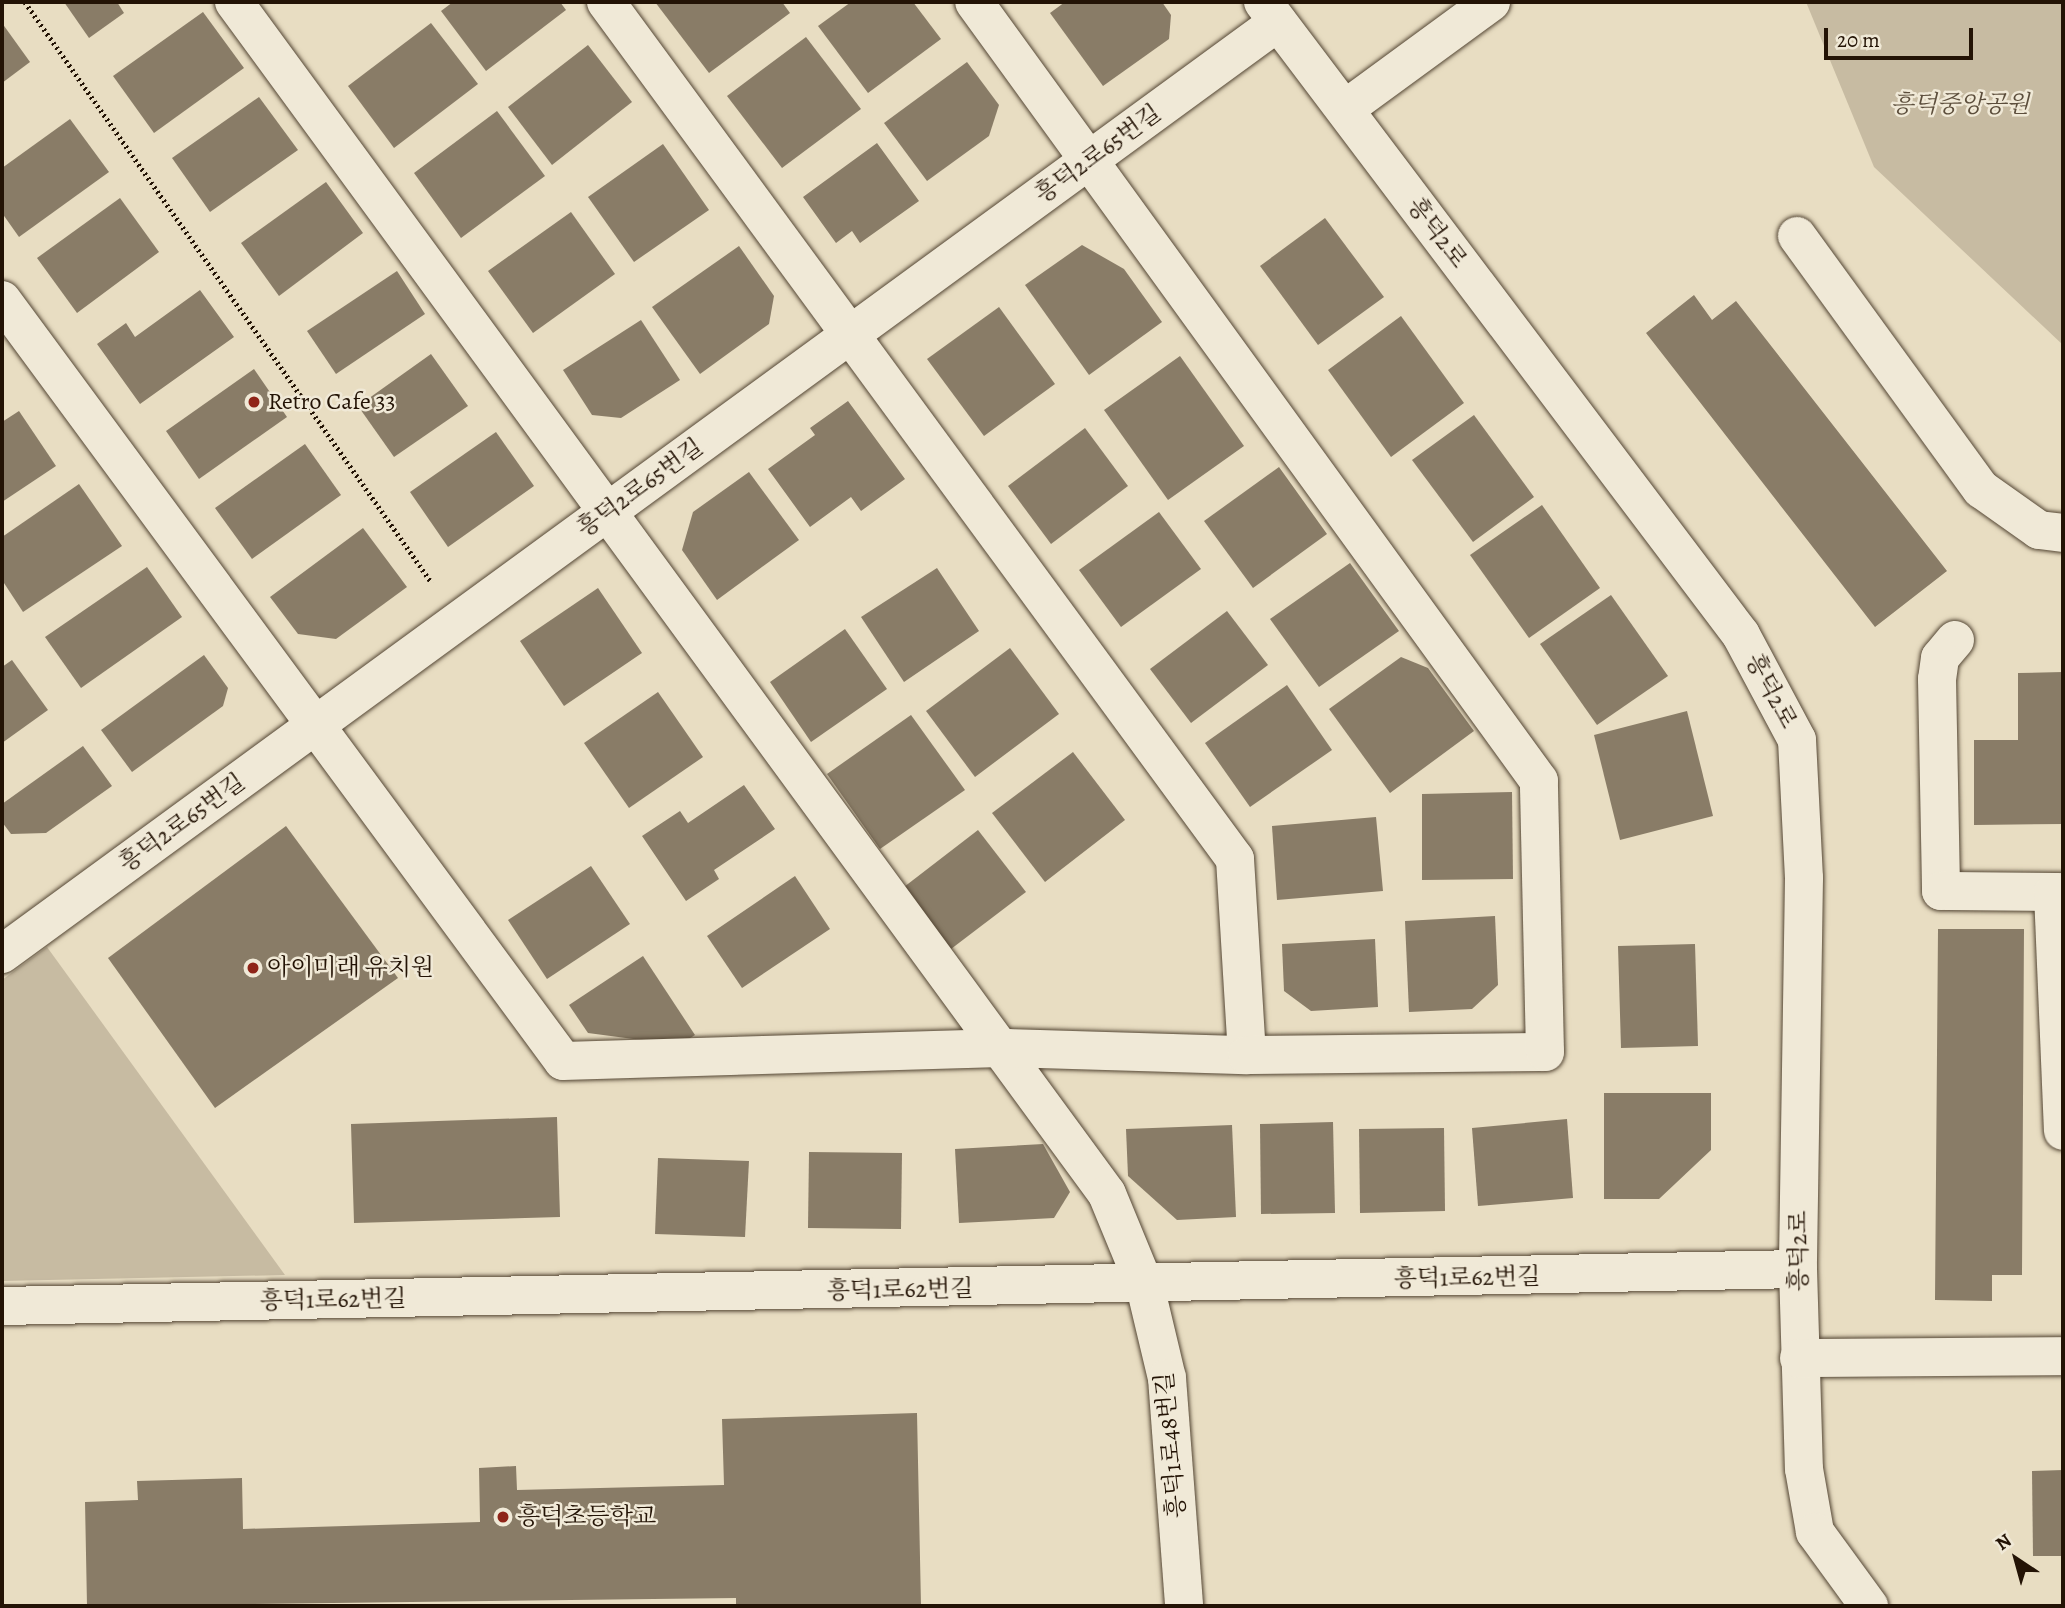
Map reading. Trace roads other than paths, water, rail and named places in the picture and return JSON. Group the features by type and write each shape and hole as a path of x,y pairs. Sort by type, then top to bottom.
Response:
{"street":[{"name":"흥덕1로48번길","path":"234,2 606,513 1006,1048 1107,1194 1145,1286 1167,1378 1184,1606"},
{"path":"606,2 1235,859 1247,1055"},
{"path":"2,300 563,1061 1006,1048 1247,1055 1545,1052 1539,781 974,2"},
{"path":"1345,109 1491,2"},
{"name":"흥덕2로65번길","path":"7,940 314,726 852,334 1088,160 1271,12"},
{"name":"흥덕2로","path":"1271,12 1741,635 1797,740 1804,878 1799,1358 1815,1532 1868,1606"},
{"path":"1797,236 1981,489 2039,530 2063,533"},
{"path":"1955,640 1940,658 1937,679 1941,891 2058,892 2063,1131"},
{"name":"흥덕1로62번길","path":"2,1306 1145,1286 1798,1269"},
{"path":"1799,1358 2063,1356"}],"place":[{"name":"Retro Cafe 33","path":"254,402"},
{"name":"아이미래 유치원","path":"253,968"},
{"name":"흥덕초등학교","path":"503,1517"}],"park label":[{"name":"흥덕중앙공원","path":"1960,105"}]}
